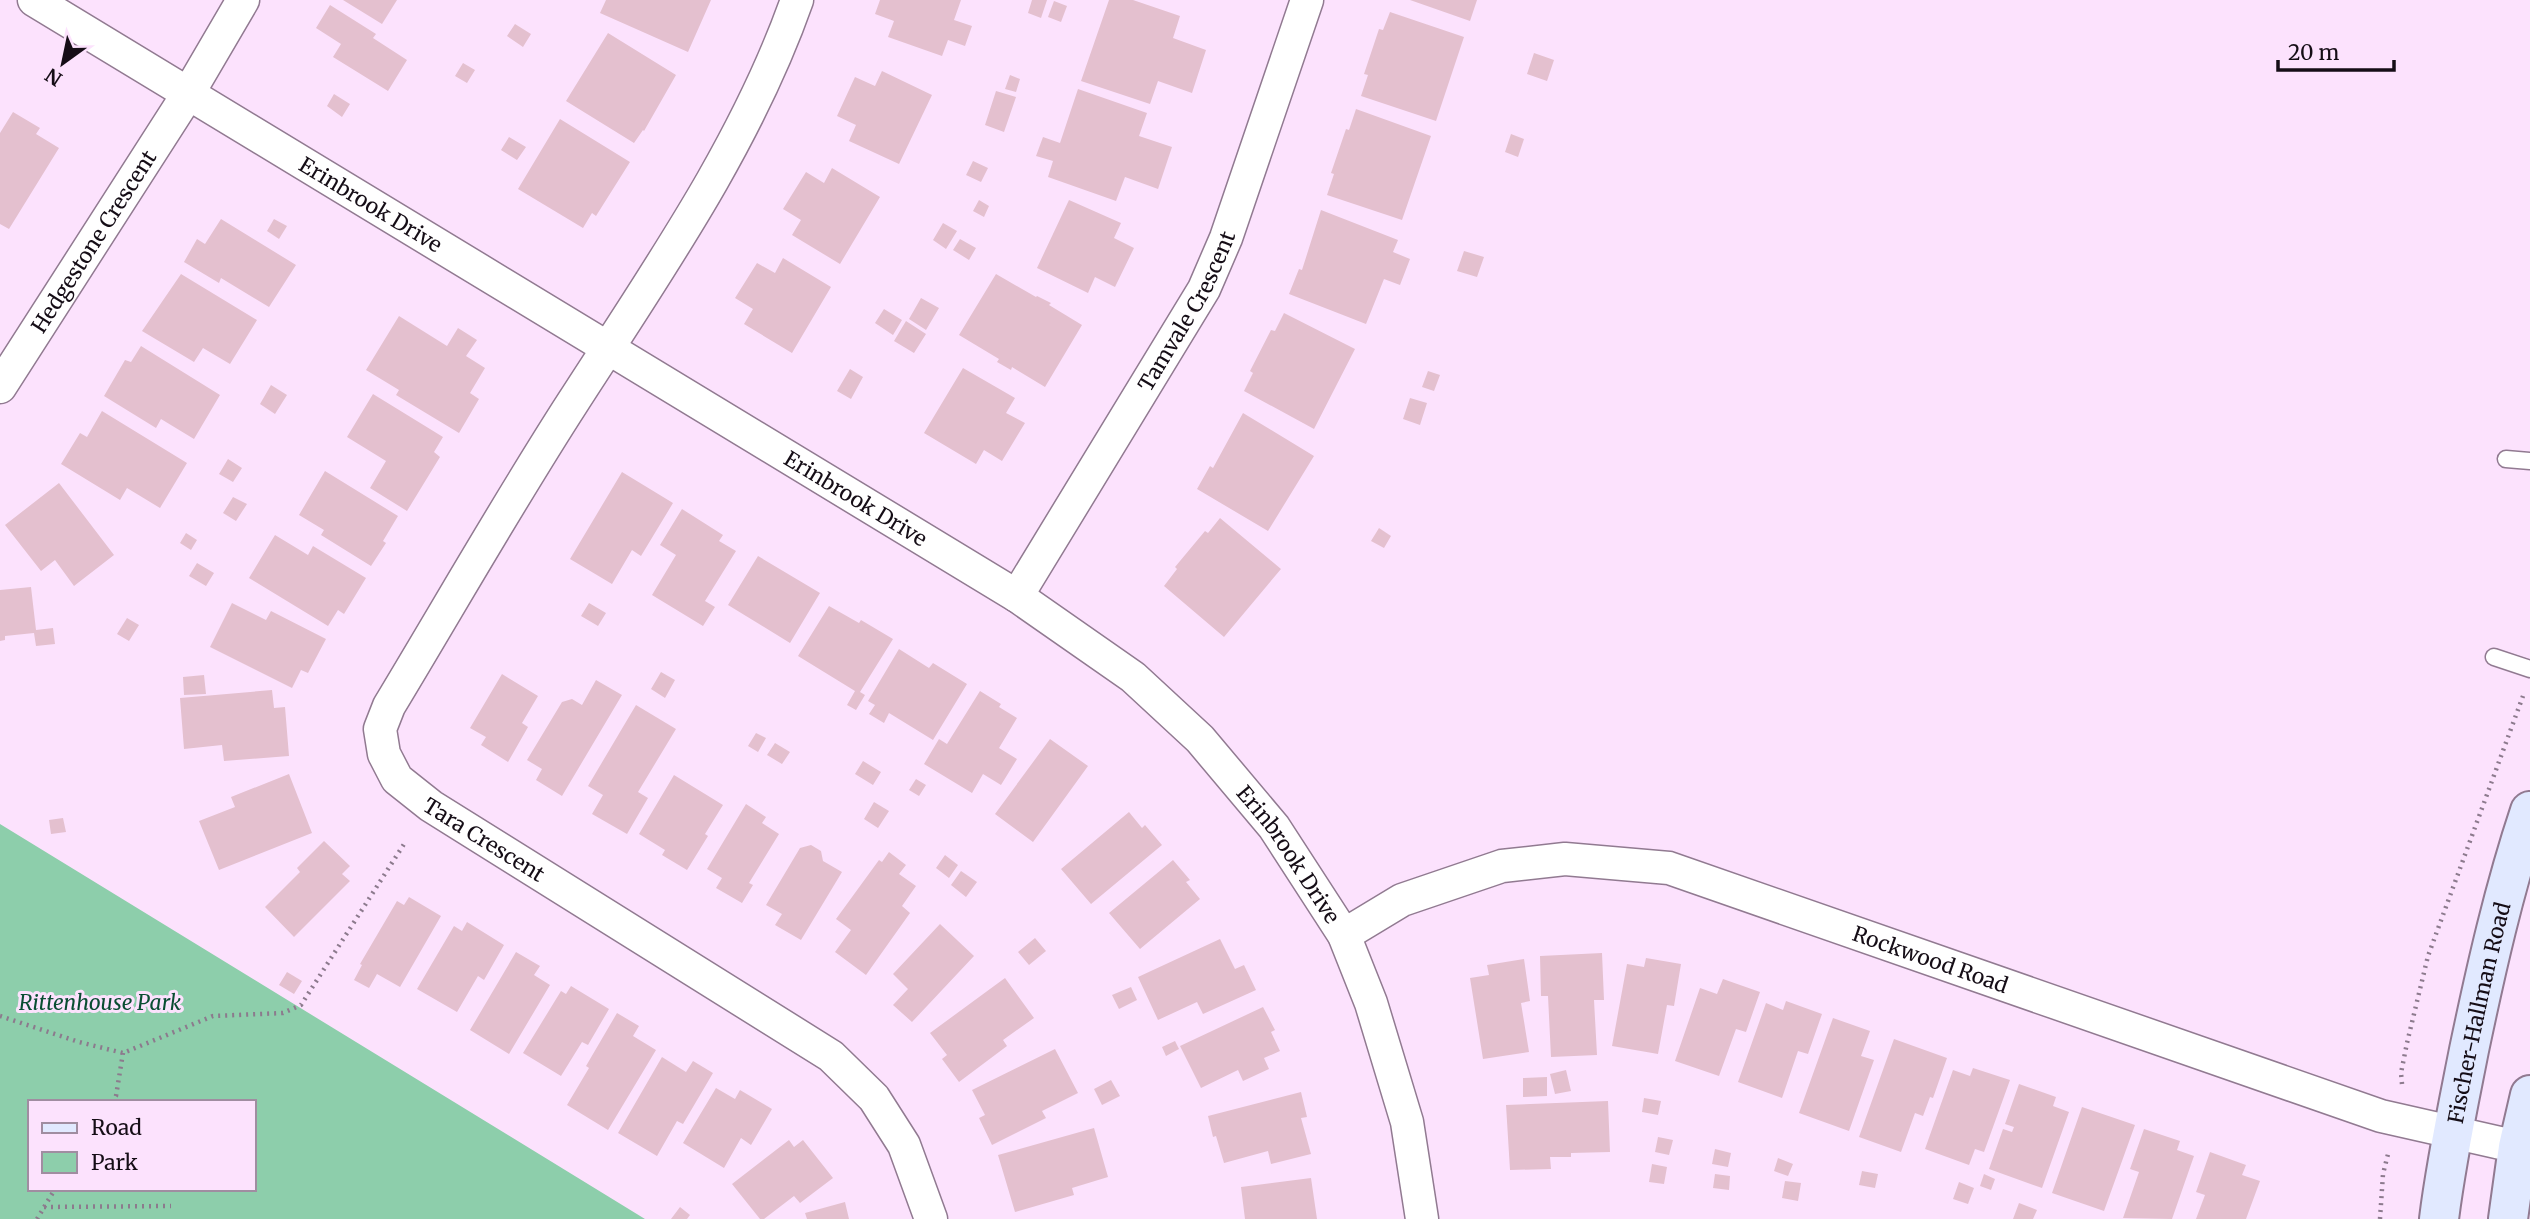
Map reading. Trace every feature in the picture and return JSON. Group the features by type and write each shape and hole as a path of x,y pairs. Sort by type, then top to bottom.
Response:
{"main road":[{"name":"Fischer-Hallman Road","path":"2439,1219 2452,1133 2488,960 2516,852 2530,811"},
{"path":"2508,1219 2518,1147 2530,1095"}],"street":[{"name":"Erinbrook Drive","path":"34,0 1017,596 1133,677 1200,739 1274,827 1344,935 1371,1003 1407,1122 1422,1219"},
{"name":"Hedgestone Crescent","path":"0,387 188,94 243,0"},
{"path":"608,347 729,152 778,52 797,0"},
{"name":"Tamvale Crescent","path":"1017,596 1204,289 1226,238 1307,0"},
{"name":"Tara Crescent","path":"608,347 389,706 380,729 384,754 397,779 431,806 831,1056 874,1098 904,1145 931,1219"},
{"name":"Rockwood Road","path":"1344,935 1402,900 1502,866 1564,859 1669,868 2381,1116 2518,1147"}],"lane":[{"path":"2506,459 2530,461"},
{"path":"2494,657 2530,669"}],"path":[{"path":"2402,1087 2401,1073 2428,956 2525,689"},
{"path":"0,1016 79,1042 123,1053 213,1016 284,1013 301,1005 406,841"},
{"path":"113,1100 123,1053"},
{"path":"2380,1219 2383,1174 2388,1153"},
{"path":"37,1219 54,1191"},
{"path":"44,1207 171,1206"}],"green space":[{"name":"Rittenhouse Park","path":"0,824 645,1219 0,1219"}],"building":[{"path":"343,0 397,0 382,24"},
{"path":"606,0 711,0 688,52 600,13"},
{"path":"880,0 961,0 954,20 972,26 965,46 948,40 942,56 888,37 894,21 875,14"},
{"path":"1032,0 1047,0 1041,18 1028,13"},
{"path":"1109,0 1133,0 1180,16 1173,38 1206,50 1192,93 1158,81 1150,104 1081,81"},
{"path":"1410,0 1477,0 1470,21"},
{"path":"1054,1 1067,6 1061,22 1048,17"},
{"path":"330,5 376,34 373,38 407,60 388,91 333,57 341,44 316,28"},
{"path":"1390,12 1464,37 1436,121 1361,96 1368,75 1364,74 1379,29 1383,30"},
{"path":"515,24 531,34 523,47 507,36"},
{"path":"608,33 676,75 644,131 634,143 566,101"},
{"path":"1534,53 1554,60 1547,81 1527,74"},
{"path":"463,63 475,70 467,83 455,76"},
{"path":"882,71 932,95 899,164 849,141 856,125 837,116 855,77 875,86"},
{"path":"1010,75 1020,79 1016,92 1005,89"},
{"path":"1078,89 1147,113 1139,136 1172,147 1158,189 1125,177 1116,201 1048,177 1053,161 1036,156 1043,137 1060,143"},
{"path":"996,91 1016,97 1004,132 985,125"},
{"path":"334,94 350,104 342,117 327,106"},
{"path":"1356,109 1431,136 1402,220 1327,195 1334,174 1331,173"},
{"path":"13,112 40,128 36,134 59,148 9,229 0,224 0,133"},
{"path":"560,119 630,162 596,216 592,213 583,228 518,189"},
{"path":"1511,134 1524,139 1518,157 1505,152"},
{"path":"509,137 526,147 517,160 501,150"},
{"path":"973,161 988,168 981,182 966,175"},
{"path":"832,168 880,197 840,264 792,235 801,220 783,209 806,172 824,183"},
{"path":"979,200 989,206 984,217 973,211"},
{"path":"1069,200 1121,223 1114,238 1134,248 1115,287 1095,277 1088,293 1037,268"},
{"path":"1321,210 1398,240 1393,252 1410,259 1400,285 1384,279 1366,324 1289,294 1299,269 1302,270"},
{"path":"221,219 296,265 269,307 221,278 219,283 184,262 197,239 205,244"},
{"path":"274,219 287,226 279,239 267,231"},
{"path":"943,223 957,231 946,249 933,240"},
{"path":"960,239 976,248 969,260 953,250"},
{"path":"1464,251 1484,257 1477,277 1457,271"},
{"path":"783,258 831,287 792,353 744,324 753,309 735,298 757,263 775,273"},
{"path":"181,274 257,320 230,364 203,348 194,362 142,331"},
{"path":"996,274 1051,303 1049,305 1082,325 1045,387 1012,367 1011,370 997,362 999,359 959,335"},
{"path":"921,298 939,308 926,330 909,319"},
{"path":"884,309 902,320 893,335 875,323"},
{"path":"1284,313 1355,349 1314,429 1244,391 1253,373 1250,371 1271,330 1275,331"},
{"path":"399,316 447,346 458,328 477,340 466,356 485,368 470,393 479,399 459,433 396,395 399,390 366,370"},
{"path":"906,321 926,334 914,353 894,341"},
{"path":"141,346 220,395 194,439 161,419 156,428 104,396 125,360 131,362"},
{"path":"963,368 1015,398 1006,413 1025,423 1002,461 984,450 976,464 924,433"},
{"path":"850,369 863,377 851,399 837,391"},
{"path":"1428,371 1440,375 1434,391 1422,387"},
{"path":"271,385 287,395 275,414 260,404"},
{"path":"373,394 443,437 434,452 440,457 407,511 370,488 386,461 347,437"},
{"path":"1410,398 1427,403 1420,425 1403,419"},
{"path":"102,411 187,463 160,508 127,488 120,500 61,464 80,433 87,437"},
{"path":"1243,413 1314,456 1268,531 1197,489 1210,466 1213,468"},
{"path":"228,459 242,468 233,482 219,474"},
{"path":"325,471 398,516 383,541 386,543 371,566 321,535 324,530 299,515"},
{"path":"622,472 673,503 641,556 632,550 612,584 570,559"},
{"path":"59,483 114,555 74,586 55,560 41,571 5,525"},
{"path":"233,497 247,504 236,521 223,513"},
{"path":"682,509 723,535 719,541 736,551 705,601 715,607 703,626 652,595 676,555 660,545"},
{"path":"1220,518 1281,569 1224,637 1164,586 1177,569 1175,567 1205,531 1208,533"},
{"path":"1379,528 1391,536 1384,548 1371,541"},
{"path":"186,533 197,540 191,550 180,543"},
{"path":"275,535 308,555 313,546 366,578 344,614 338,610 328,626 249,578"},
{"path":"758,556 820,593 790,643 728,605"},
{"path":"197,563 214,573 206,586 189,576"},
{"path":"31,587 36,630 53,628 55,644 36,646 34,633 5,636 5,640 0,641 0,590"},
{"path":"232,603 266,620 271,611 326,639 308,673 301,670 292,688 210,647"},
{"path":"589,603 606,613 598,626 581,616"},
{"path":"829,606 859,623 861,620 893,639 860,692 865,695 856,710 847,705 855,691 798,656"},
{"path":"127,618 139,625 129,641 117,634"},
{"path":"899,649 929,668 933,663 967,684 933,740 889,713 884,723 869,714 875,705 868,701"},
{"path":"661,672 675,680 665,698 651,689"},
{"path":"502,674 538,696 522,723 528,727 508,762 481,745 486,737 470,728"},
{"path":"204,675 206,694 184,695 183,677"},
{"path":"596,680 622,695 562,796 536,780 542,769 527,760 562,702 572,699 582,705"},
{"path":"272,690 274,708 285,707 289,756 224,761 222,745 184,749 180,698"},
{"path":"980,691 1017,718 999,748 1017,759 1001,785 983,774 972,793 924,764 939,739 947,744"},
{"path":"636,705 676,729 638,792 648,798 627,834 592,814 603,795 588,786"},
{"path":"756,733 766,738 758,752 748,746"},
{"path":"1050,739 1088,766 1033,842 995,814"},
{"path":"775,743 790,752 782,764 767,755"},
{"path":"863,761 881,772 873,785 855,774"},
{"path":"289,774 312,833 219,870 199,821 235,807 231,797"},
{"path":"674,775 723,805 687,870 662,855 665,850 639,834"},
{"path":"916,779 926,785 919,796 909,790"},
{"path":"874,802 889,811 878,828 864,819"},
{"path":"746,804 766,817 762,823 779,834 749,883 753,885 742,903 716,888 722,878 707,869"},
{"path":"1129,812 1142,828 1145,825 1162,845 1091,904 1061,869"},
{"path":"63,818 66,832 51,834 49,820"},
{"path":"324,841 350,866 342,874 350,881 294,937 265,907 300,872 297,868"},
{"path":"811,845 821,851 823,861 842,872 801,940 775,925 782,914 766,905 800,848"},
{"path":"889,852 906,865 899,874 916,886 902,906 910,913 866,975 835,952 851,930 836,919 879,860 882,862"},
{"path":"945,855 958,865 949,878 936,868"},
{"path":"1173,860 1190,880 1186,882 1200,899 1140,949 1109,913"},
{"path":"961,871 977,882 966,897 951,885"},
{"path":"409,897 441,916 400,987 377,974 369,988 354,980 362,965 360,964 397,901 404,905"},
{"path":"467,922 504,945 484,980 478,976 457,1012 417,989 454,926 462,931"},
{"path":"940,924 974,956 912,1022 893,1005 908,989 893,974"},
{"path":"1035,938 1046,951 1029,965 1018,952"},
{"path":"1220,939 1235,969 1244,965 1256,990 1203,1014 1197,1002 1158,1020 1138,977"},
{"path":"516,952 540,966 534,975 550,985 509,1054 470,1030"},
{"path":"1602,953 1604,1000 1594,1000 1597,1055 1551,1057 1548,996 1541,996 1540,956"},
{"path":"1646,958 1681,964 1674,1006 1667,1005 1658,1054 1612,1046 1627,964 1644,967"},
{"path":"1524,959 1530,1001 1521,1003 1529,1052 1483,1059 1470,978 1489,975 1487,965"},
{"path":"287,972 302,981 294,994 279,985"},
{"path":"1005,978 1034,1018 1003,1040 1007,1046 959,1082 942,1059 947,1055 930,1033"},
{"path":"1723,979 1760,992 1746,1032 1736,1029 1719,1076 1675,1061 1700,988 1717,994"},
{"path":"571,986 609,1009 588,1045 582,1042 561,1076 523,1053 561,991 566,994"},
{"path":"1131,987 1137,1000 1119,1009 1112,995"},
{"path":"1786,1001 1822,1014 1808,1054 1798,1051 1782,1098 1738,1082 1766,1003 1783,1010"},
{"path":"1263,1007 1275,1030 1271,1032 1280,1051 1264,1058 1269,1069 1243,1081 1238,1070 1201,1088 1180,1046"},
{"path":"617,1013 639,1026 633,1036 656,1050 608,1130 567,1105"},
{"path":"1833,1018 1870,1031 1861,1056 1874,1060 1849,1131 1799,1113"},
{"path":"1894,1039 1947,1058 1933,1098 1930,1097 1923,1116 1915,1113 1901,1152 1859,1137"},
{"path":"1175,1041 1179,1049 1166,1056 1162,1047"},
{"path":"1055,1049 1078,1093 1042,1111 1046,1118 992,1145 979,1118 985,1115 972,1090"},
{"path":"662,1057 686,1072 693,1061 713,1073 683,1124 677,1121 657,1156 618,1133"},
{"path":"1973,1068 2010,1080 1984,1152 1975,1149 1969,1165 1925,1149 1953,1070 1970,1076"},
{"path":"1566,1070 1571,1091 1555,1094 1550,1074"},
{"path":"1547,1077 1547,1096 1523,1097 1523,1078"},
{"path":"1111,1080 1120,1096 1102,1105 1094,1089"},
{"path":"2019,1084 2056,1097 2053,1106 2069,1112 2042,1188 1989,1169 2003,1129 2012,1132 2014,1127 2005,1124"},
{"path":"716,1088 735,1099 740,1090 772,1109 751,1145 741,1138 724,1168 683,1143"},
{"path":"1301,1092 1307,1117 1301,1118 1311,1154 1271,1164 1268,1151 1224,1163 1208,1116"},
{"path":"1644,1098 1661,1101 1658,1115 1642,1112"},
{"path":"1608,1101 1610,1152 1571,1153 1571,1157 1550,1157 1551,1169 1510,1170 1506,1105"},
{"path":"2082,1107 2135,1125 2104,1211 2052,1193"},
{"path":"1094,1128 1108,1177 1072,1188 1074,1195 1015,1212 998,1155"},
{"path":"2144,1129 2180,1141 2177,1150 2194,1156 2172,1219 2123,1218 2139,1172 2130,1169"},
{"path":"1658,1137 1673,1140 1669,1155 1655,1152"},
{"path":"789,1140 794,1147 803,1140 833,1178 800,1203 794,1196 764,1219 760,1219 732,1184"},
{"path":"1715,1149 1731,1153 1728,1167 1712,1164"},
{"path":"2210,1152 2246,1165 2242,1175 2260,1181 2246,1219 2196,1219 2205,1195 2196,1192"},
{"path":"1778,1158 1793,1164 1788,1176 1774,1171"},
{"path":"1652,1164 1667,1167 1664,1184 1649,1182"},
{"path":"1862,1171 1878,1174 1875,1188 1859,1185"},
{"path":"1715,1174 1730,1176 1729,1190 1713,1188"},
{"path":"1984,1174 1995,1179 1991,1190 1980,1186"},
{"path":"1311,1178 1317,1219 1245,1219 1241,1187"},
{"path":"1785,1181 1801,1183 1798,1201 1782,1198"},
{"path":"1959,1182 1974,1188 1968,1204 1953,1199"},
{"path":"845,1202 849,1219 807,1219 805,1213"},
{"path":"2019,1203 2037,1210 2033,1219 2013,1219"},
{"path":"680,1207 690,1215 687,1219 671,1219"}]}
